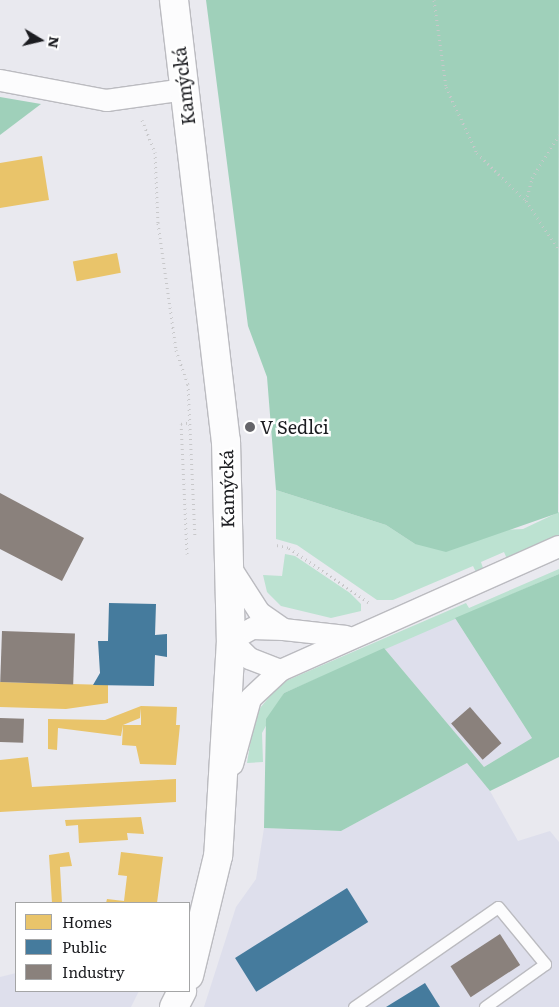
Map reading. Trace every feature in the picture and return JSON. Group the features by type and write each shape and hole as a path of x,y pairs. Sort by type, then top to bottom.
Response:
{"main road":[{"name":"Kamýcká","path":"174,0 226,441 231,640 226,786 214,886 190,972"},
{"path":"174,1007 182,992"}],"street":[{"path":"0,80 106,100 184,88"},
{"path":"226,786 250,698 280,670 349,636 559,546"},
{"path":"229,566 259,612 284,629"},
{"path":"280,670 249,658 231,640 252,628 284,629 349,636"}],"lane":[{"path":"354,1007 498,907 545,964 485,1007"}],"path":[{"path":"434,0 446,87 477,154 526,201 559,250"},
{"path":"135,95 156,152 158,223 176,350 188,384 195,538"},
{"path":"526,201 532,178 559,135"},
{"path":"187,554 181,424 190,422"},
{"path":"277,545 289,548 378,609"}],"shaded area":[{"path":"455,618 532,738 484,767 384,648"},
{"path":"467,763 490,791 518,841 550,831 559,842 559,1007 204,1007 236,907 256,879 264,828 341,831"},
{"path":"15,973 15,992 138,992 131,1007 0,1007 0,977"}],"green space":[{"path":"206,0 559,0 558,513 446,552 415,544 386,525 276,490 267,377 248,326"},
{"path":"0,97 41,104 0,135"},
{"path":"276,490 386,525 415,544 469,543 502,530 523,529 559,512 559,538 507,559 504,552 481,562 483,568 476,572 473,566 393,600 377,600 297,545 276,539"},
{"path":"285,554 295,556 350,593 361,604 361,611 331,618 281,606 267,592 263,575 282,576"},
{"path":"559,569 559,574 284,693 262,733 263,762 247,763 255,714 281,683 466,603 469,608"},
{"path":"559,574 559,757 490,791 467,763 341,831 264,828 266,719 284,693 384,648 484,767 532,738 455,618"}],"building: Homes":[{"path":"42,156 49,200 0,208 0,163"},
{"path":"117,253 121,273 77,281 73,262"},
{"path":"0,682 108,685 108,703 66,709 0,707"},
{"path":"141,706 177,707 176,725 180,725 176,765 140,764 136,746 122,745 123,725 121,736 58,728 57,750 48,749 48,719 105,720","holes":["141,708 141,725 123,725 140,718"]},
{"path":"28,757 32,787 176,779 176,802 0,812 0,760"},
{"path":"141,817 144,834 127,833 128,840 79,843 78,825 66,826 65,820"},
{"path":"69,852 72,866 60,867 62,902 52,902 49,855"},
{"path":"121,852 163,857 157,902 106,902 107,899 124,901 127,876 118,875"}],"building: Public":[{"path":"109,603 156,604 155,635 167,634 167,657 155,655 154,686 93,685 100,673 98,641 108,641"},
{"path":"347,888 368,922 256,992 235,958"},
{"path":"425,983 440,1007 386,1007"}],"building: Industry":[{"path":"0,493 84,538 62,581 0,549"},
{"path":"2,631 75,634 73,685 0,682"},
{"path":"470,707 501,743 483,760 451,723"},
{"path":"0,718 24,719 23,743 0,742"},
{"path":"500,934 520,965 471,997 451,966"}],"place":[{"name":"V Sedlci","path":"250,427"}]}
